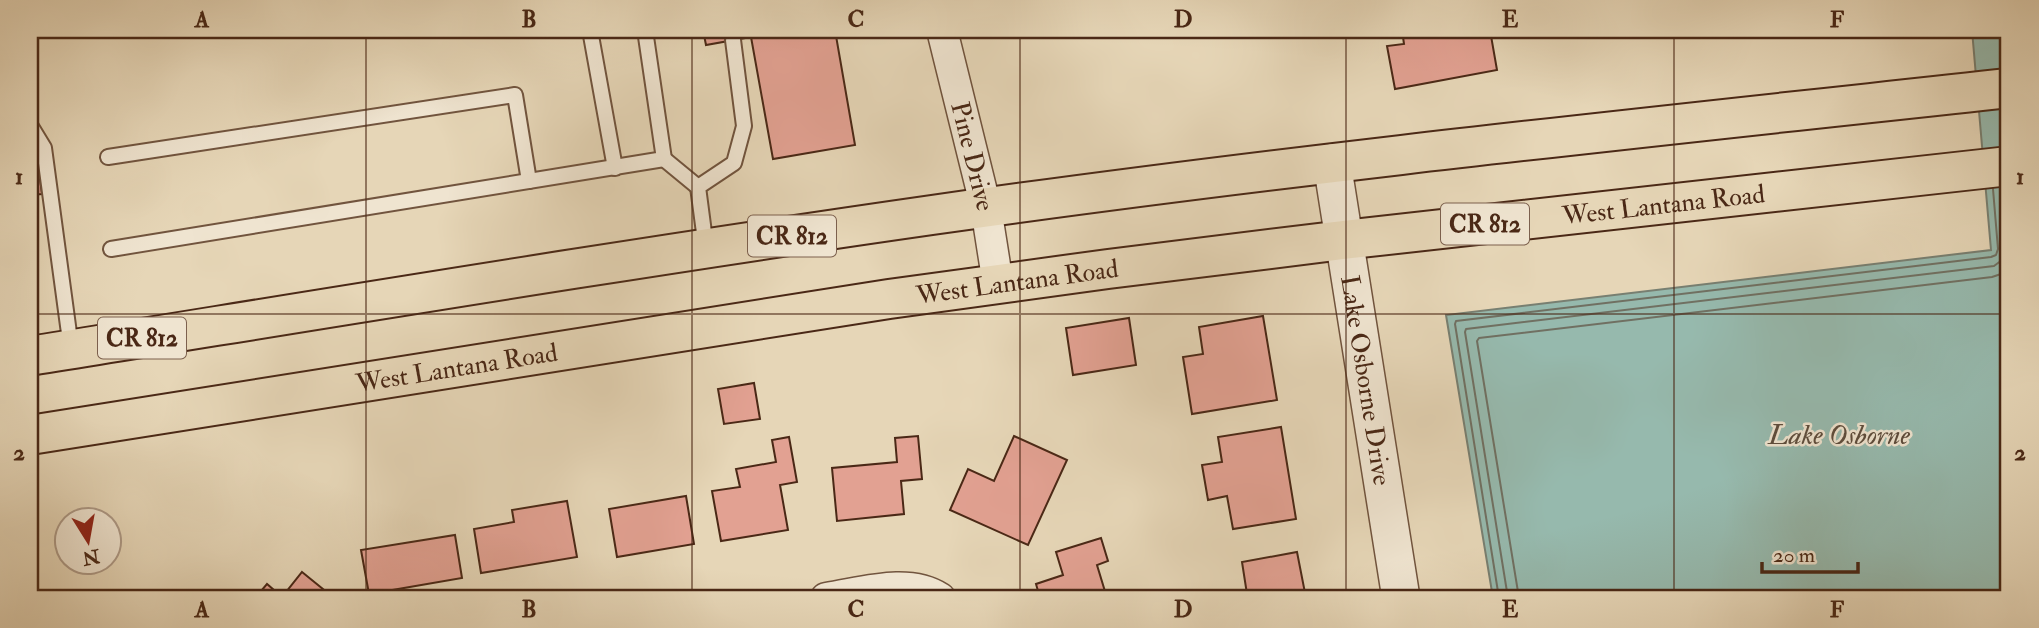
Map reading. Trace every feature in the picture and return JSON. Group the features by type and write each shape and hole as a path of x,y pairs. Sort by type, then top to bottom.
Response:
{"main road":[{"name":"CR 812","path":"30,356 707,249 986,208 1559,136 2009,88"},
{"name":"West Lantana Road","path":"30,435 998,284 1343,240 1991,168"}],"street":[{"name":"Pine Drive","path":"942,30 986,208 998,284"},
{"name":"Lake Osborne Drive","path":"1332,163 1401,598"},
{"path":"825,598 888,588 910,588 940,598"}],"lane":[{"path":"590,30 615,167"},
{"path":"645,30 664,159 698,187 707,249"},
{"path":"698,187 734,163 744,126 733,40"},
{"path":"108,158 514,95 529,181"},
{"path":"30,125 44,148 71,349"},
{"path":"111,249 664,159"}],"water":[{"name":"Lake Osborne","path":"1972,30 2009,30 2009,598 1493,598 1446,315 1991,250"}],"building":[{"path":"703,30 835,30 855,145 773,159 751,37 706,45"},
{"path":"1402,30 1490,30 1497,70 1395,89 1387,46 1404,44"},
{"path":"36,149 42,194 30,195 30,150"},
{"path":"1263,316 1277,400 1192,414 1183,357 1203,354 1199,327"},
{"path":"1129,318 1136,365 1073,375 1066,328"},
{"path":"754,383 760,419 724,424 718,389"},
{"path":"1281,427 1296,519 1233,529 1227,496 1208,500 1202,465 1222,462 1218,437"},
{"path":"918,436 922,479 901,481 904,514 837,521 832,468 897,462 895,438"},
{"path":"1014,436 1067,460 1028,545 950,510 968,469 994,481"},
{"path":"789,437 797,482 780,485 788,530 721,541 712,491 740,487 736,469 776,462 772,440"},
{"path":"686,496 694,544 617,557 609,509"},
{"path":"567,501 577,557 481,573 474,529 514,522 512,510"},
{"path":"455,535 462,578 369,594 361,550"},
{"path":"1101,538 1108,561 1097,565 1107,598 1040,598 1036,584 1063,575 1056,552"},
{"path":"1297,552 1306,598 1228,598 1247,594 1242,562"},
{"path":"302,572 334,598 255,598 267,584 282,597"}]}
